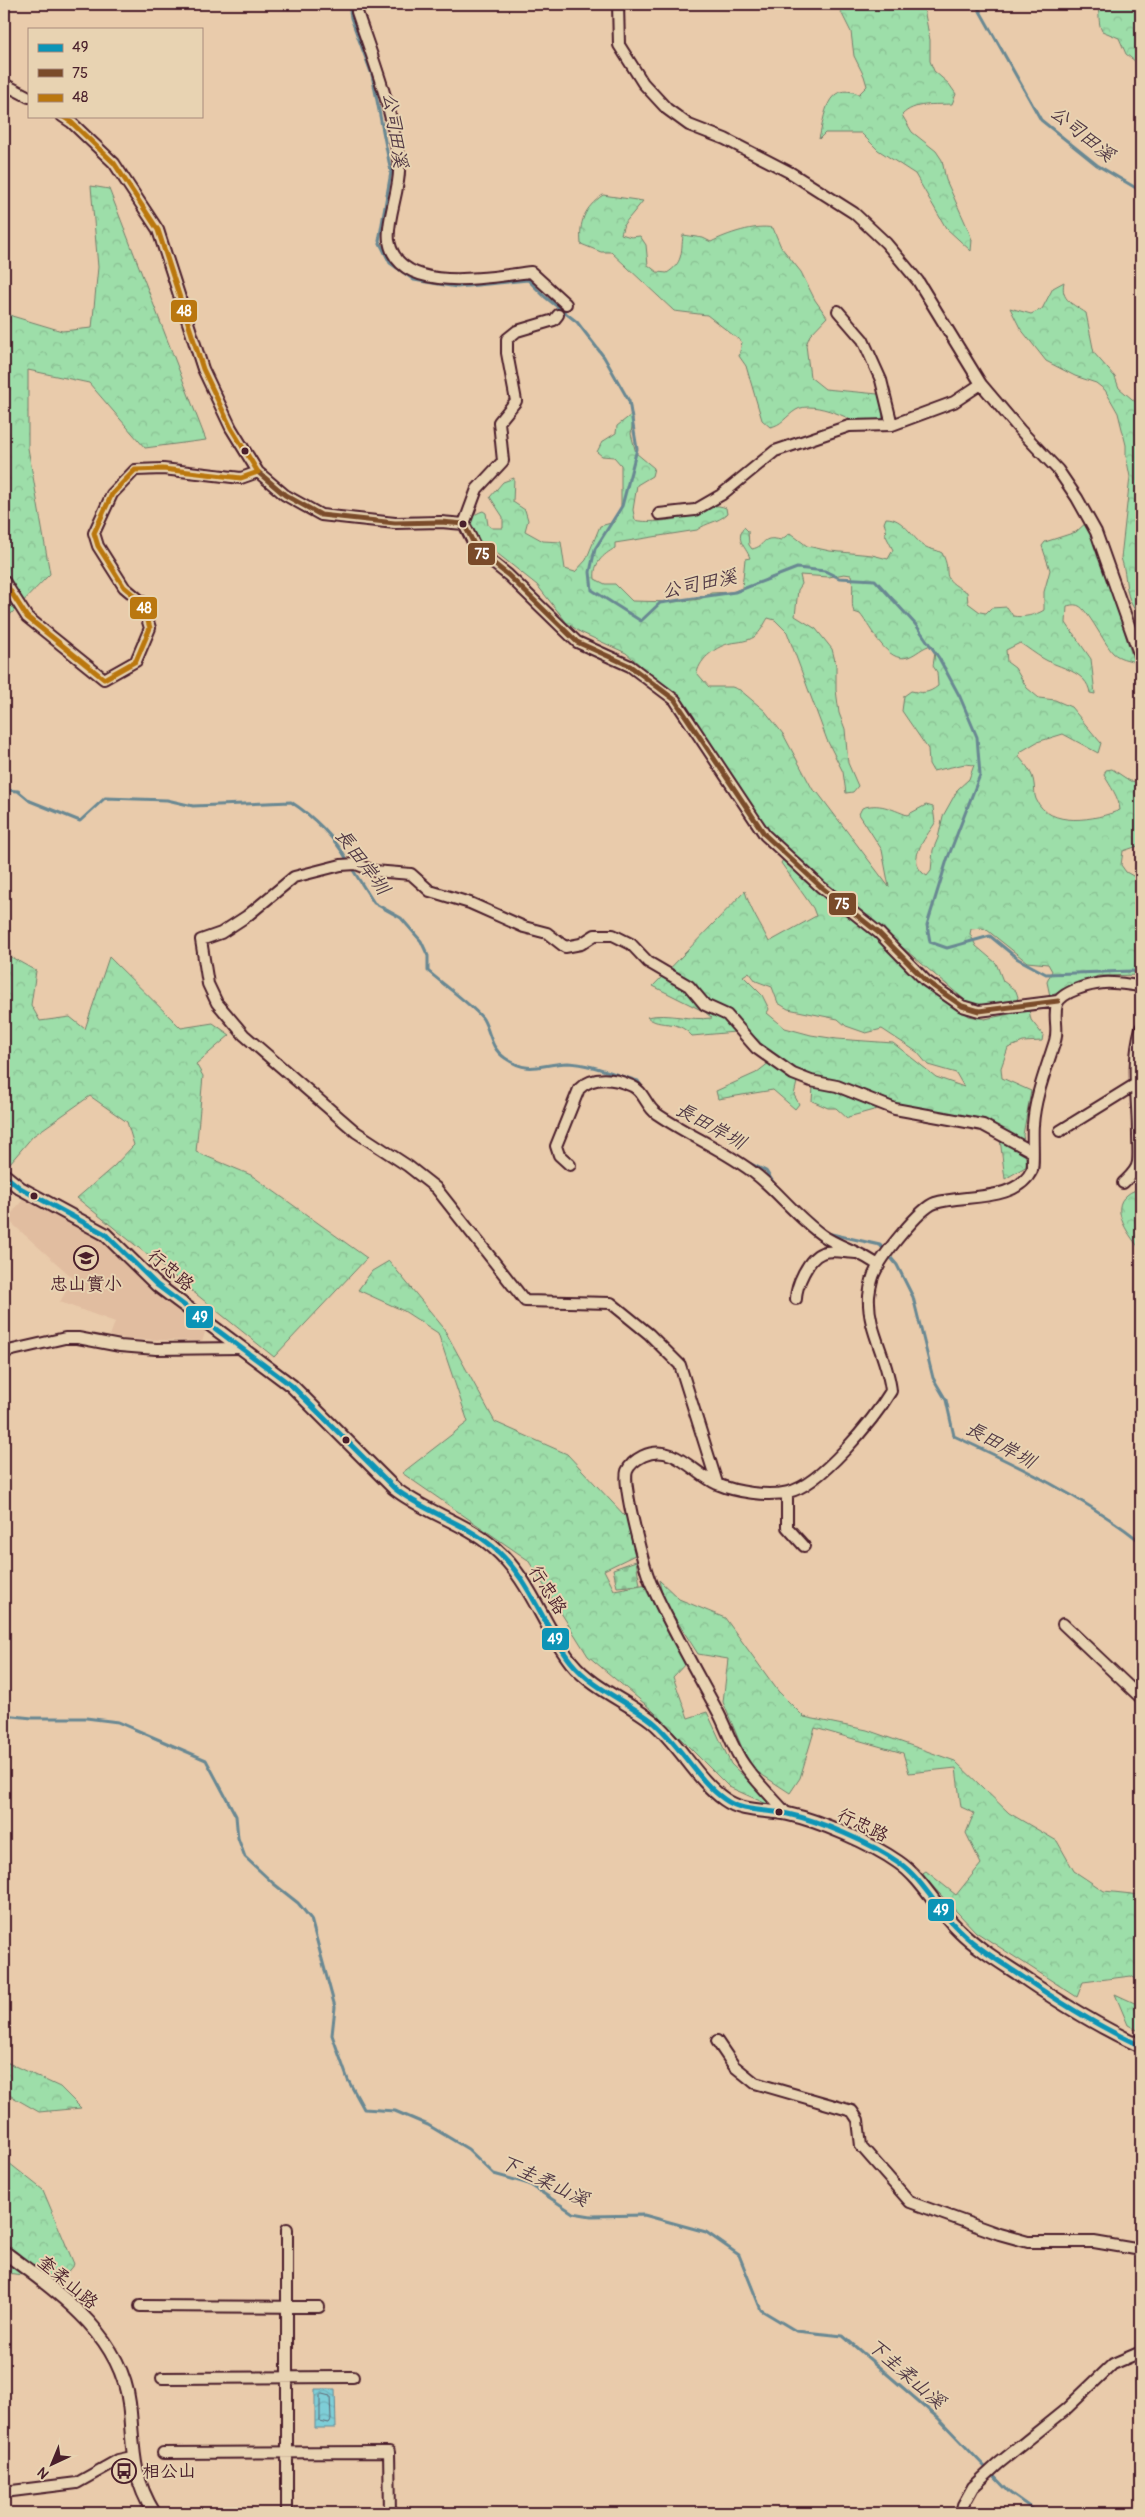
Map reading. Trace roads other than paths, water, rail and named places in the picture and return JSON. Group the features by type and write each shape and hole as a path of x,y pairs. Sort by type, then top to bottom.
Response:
{"street":[{"path":"358,4 357,12 387,101 399,167 389,240 394,255 413,272 453,281 531,272 566,304"},
{"path":"618,4 619,45 643,83 666,109 689,124 725,139 792,172 854,213 886,243 918,281 982,384 1020,430 1058,470 1077,498 1096,532 1141,659"},
{"path":"4,84 28,96"},
{"path":"65,118 114,164 158,230 203,369 231,428 258,472 285,494 321,515 395,523 441,522 464,524"},
{"path":"838,311 862,340 881,380 892,424"},
{"path":"558,315 554,320 517,331 507,339 507,354 516,401 499,422 503,461 477,489 464,524 477,550 508,575 577,642 630,666 675,700 765,835 822,887 879,933 926,981 962,1006 979,1010 1058,1002 1069,994 1103,983 1141,986"},
{"path":"659,514 695,510 722,495 775,451 849,426 892,424 954,402 982,384"},
{"path":"4,581 27,617 104,679 136,661 150,628 142,602 124,587 98,546 94,533 112,494 135,470 163,469 241,478 258,472"},
{"path":"717,1484 680,1366 649,1334 623,1316 611,1303 525,1301 436,1188 408,1166 356,1132 239,1028 217,1003 208,984 201,940 220,933 241,920 294,877 315,870 356,864 374,871 411,874 430,891 470,903 524,927 547,933 566,947 581,944 595,935 613,935 631,944 648,962 689,986 705,1005 727,1015 756,1048 793,1074 811,1081 837,1086 896,1109 983,1125 1031,1151"},
{"path":"787,1814 744,1765 722,1719 652,1587 626,1484 627,1471 634,1461 644,1455 657,1452 675,1456 717,1484 753,1492 787,1493 795,1490 838,1458 891,1391 869,1313 869,1294 880,1263 891,1246 925,1209 934,1203 988,1197 1015,1186 1032,1170 1034,1162 1031,1151 1038,1092 1058,1030 1055,1012 1058,1002"},
{"path":"1123,1183 1132,1174 1138,1162 1136,1084 1134,1075 1137,1042 1141,1028"},
{"path":"570,1165 559,1155 556,1146 579,1089 585,1083 597,1078 630,1085 637,1088 655,1113 757,1175 793,1211 824,1236 880,1263"},
{"path":"1060,1131 1136,1084"},
{"name":"行忠路","path":"4,1175 20,1188 105,1234 157,1284 292,1386 401,1494 493,1546 527,1586 569,1659 581,1673 599,1688 651,1721 680,1748 722,1798 734,1806 787,1814 822,1824 898,1862 913,1876 958,1929 979,1948 1043,1991 1109,2031 1141,2046"},
{"path":"796,1299 796,1290 808,1268 816,1257 823,1252 866,1255"},
{"path":"4,1352 65,1338 78,1338 120,1346 156,1349 241,1348"},
{"path":"787,1493 787,1527 804,1546"},
{"path":"1063,1624 1141,1698"},
{"path":"717,2041 734,2066 755,2083 852,2111 858,2120 861,2146 910,2202 999,2234 1028,2242 1094,2242 1141,2250"},
{"path":"287,2229 287,2513"},
{"name":"奎柔山路","path":"4,2252 85,2316 102,2338 123,2377 129,2402 132,2457 143,2495 154,2513"},
{"path":"140,2306 319,2307"},
{"path":"961,2513 963,2505 973,2487 998,2464 1066,2410 1112,2364 1141,2352"},
{"path":"162,2378 353,2377"},
{"path":"163,2452 388,2452 390,2513"},
{"path":"4,2492 77,2483 118,2460 132,2457"}],"water":[{"path":"315,2389 335,2389 336,2428 315,2428"}],"waterway":[{"name":"公司田溪","path":"349,4 351,18 372,75 391,172 379,241 390,263 414,280 457,287 528,280 545,297 577,322 604,357 629,401 637,449 622,506 595,549 590,572 592,590 641,621 660,603 735,592 797,568 825,571 839,578 875,580 916,625 939,658 960,697 977,737 980,775 947,860 927,925 930,942 947,948 990,936 1018,959 1046,974 1133,971 1141,975"},
{"name":"公司田溪","path":"976,4 1041,120 1097,165 1141,191"},
{"name":"長田岸圳","path":"4,790 18,791 30,801 80,821 105,798 167,800 193,806 291,802 323,828 348,861"},
{"name":"長田岸圳","path":"351,867 374,903 401,918 421,941 428,956 428,971 479,1014 486,1024 496,1050 505,1058 522,1066 530,1067 568,1063 586,1065 638,1081 645,1091"},
{"name":"長田岸圳","path":"745,1161 766,1171 777,1188"},
{"name":"長田岸圳","path":"807,1216 827,1233 880,1245 897,1265 913,1297 933,1378 946,1400 954,1436 1027,1471 1075,1497 1141,1542"},
{"name":"下圭柔山溪","path":"4,1715 32,1718 86,1718 118,1722 206,1760 236,1816 238,1838 245,1857 298,1903 311,1919 335,2007 332,2035 348,2080 364,2109 395,2111 428,2125 468,2149 494,2174 529,2184 573,2213 591,2216 644,2215 706,2232 739,2255 761,2310 796,2331 843,2336 938,2418 1010,2493 1038,2513"}],"place":[{"name":"忠山實小","path":"86,1258"},
{"name":"相公山","path":"124,2471"}]}
